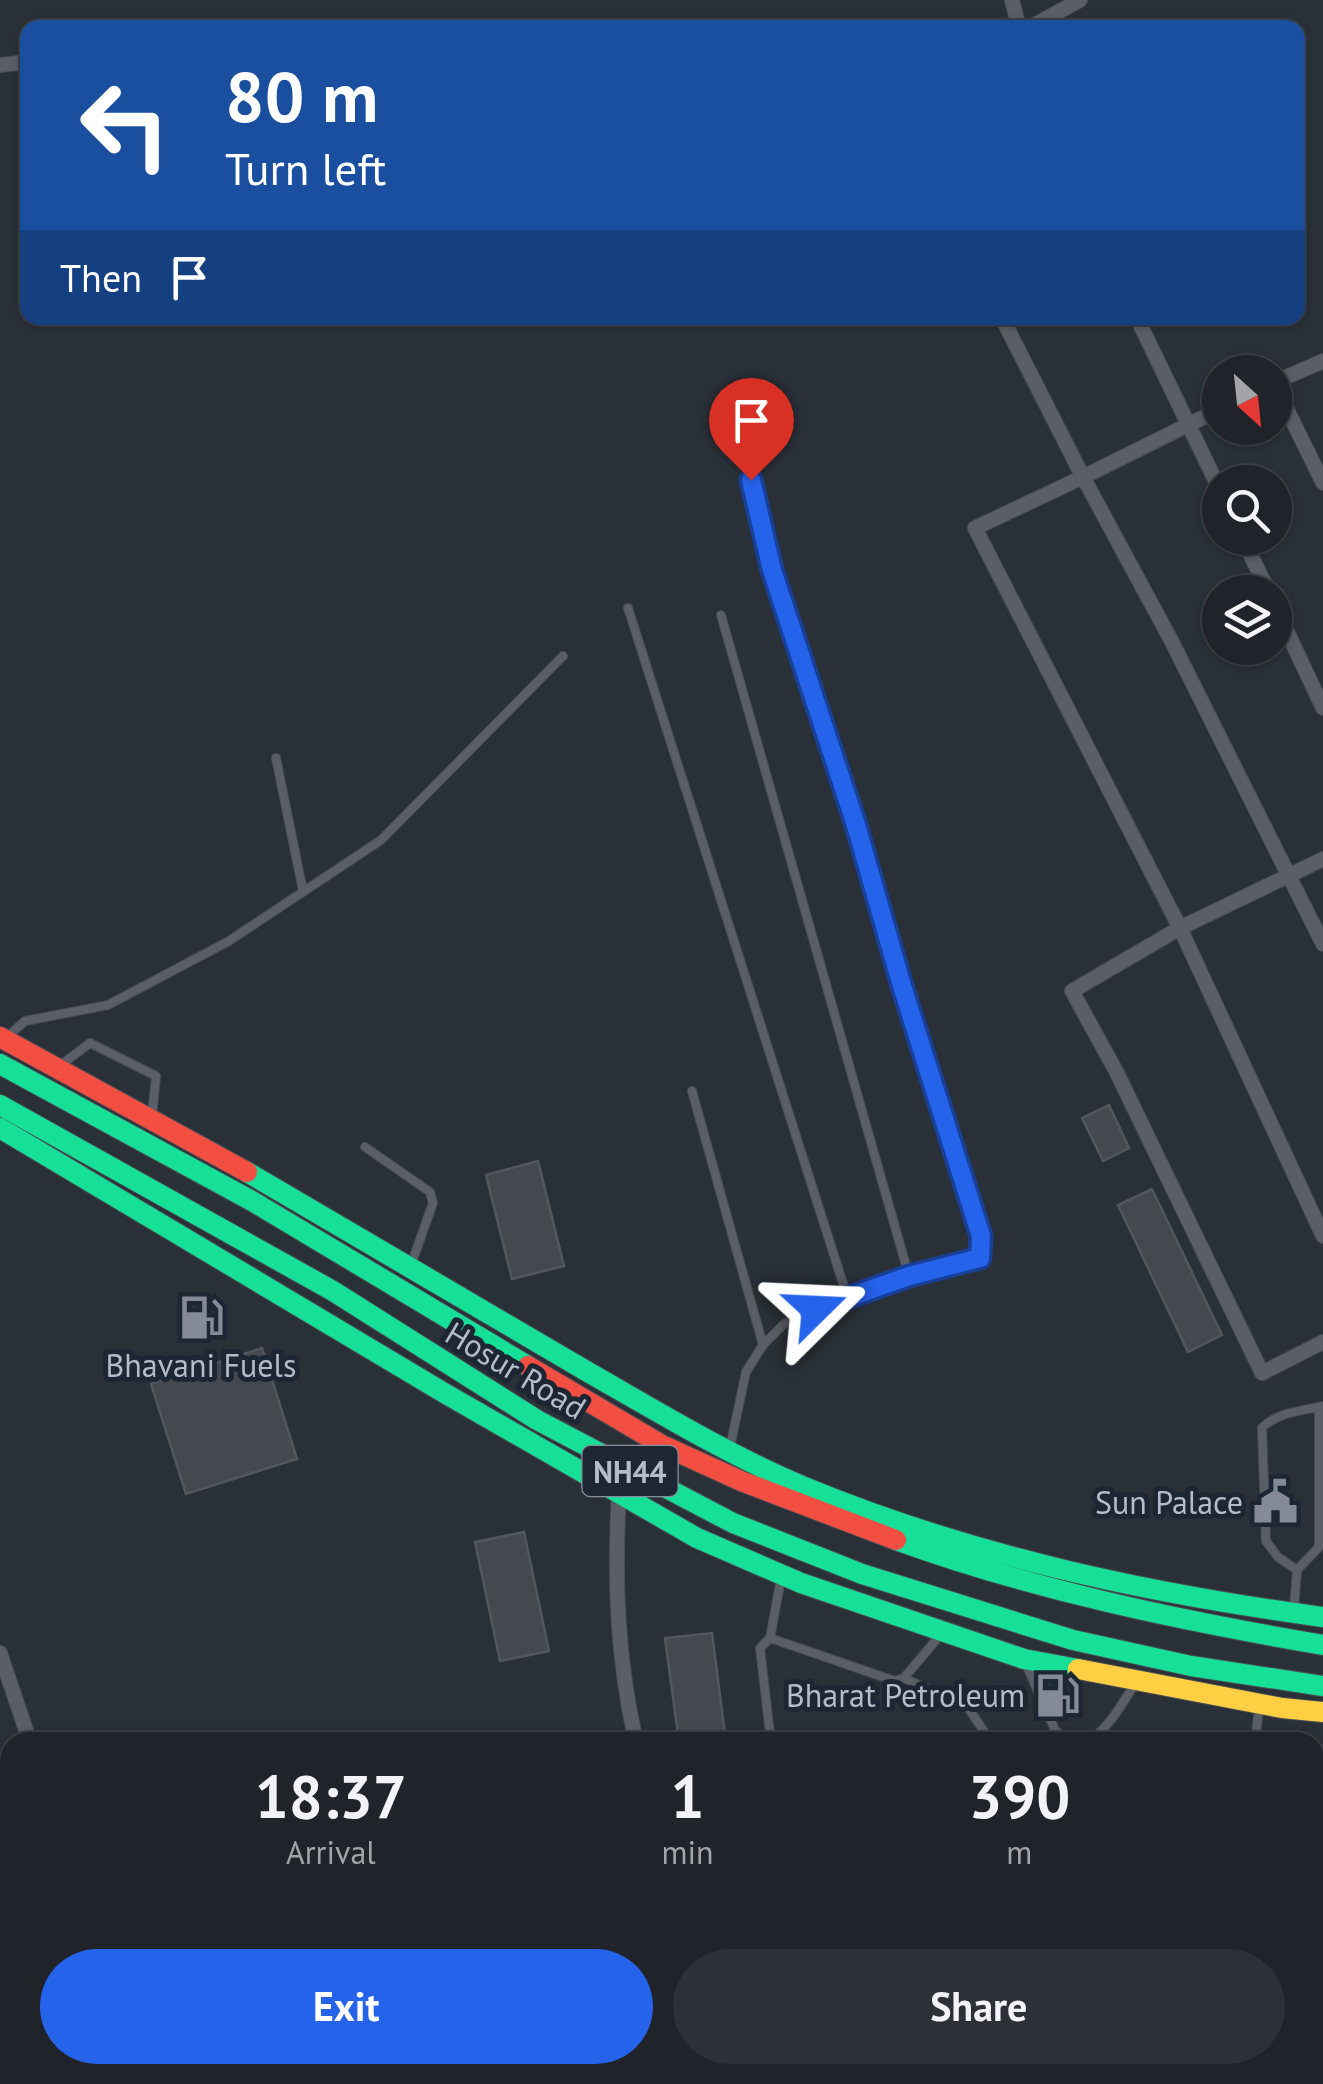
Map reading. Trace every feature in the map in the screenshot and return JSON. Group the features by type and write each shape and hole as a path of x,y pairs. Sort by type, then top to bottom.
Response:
{"main road":[{"path":"2,1038 233,1163 729,1452 939,1536 1085,1578 1198,1602 1323,1617"},
{"name":"Hosur Road","path":"0,1064 258,1204 662,1445 726,1476 884,1537 1036,1586 1136,1612 1323,1645"},
{"name":"Hosur Road","path":"0,1105 333,1291 537,1420 733,1523 862,1574 1042,1631 1191,1666 1323,1686"},
{"path":"0,1128 697,1538 782,1575 1024,1659 1323,1712"}],"street":[{"path":"1044,20 1080,0"},
{"path":"1006,325 1172,642 1323,944"},
{"path":"1140,325 1208,465"},
{"path":"1292,376 1323,361"},
{"path":"1202,418 975,528 1180,928 1323,1236"},
{"path":"1292,419 1323,482"},
{"path":"1292,642 1323,708"},
{"path":"1323,859 1180,928 1072,991 1117,1073 1262,1374 1323,1342"},
{"path":"619,1494 615,1568 622,1681 634,1732"},
{"path":"0,1653 27,1732"}],"lane":[{"path":"729,1452 746,1372 763,1345 785,1323 847,1296 980,1258 981,1236 856,825 772,570 751,480"},
{"path":"628,608 847,1296"},
{"path":"721,615 909,1276"},
{"path":"2,1038 25,1021 108,1005 229,941 381,840 564,656"},
{"path":"276,758 303,892"},
{"path":"58,1067 90,1043 156,1076 151,1118"},
{"path":"692,1091 763,1345"},
{"path":"365,1147 430,1192 432,1203 410,1269"},
{"path":"1294,1614 1297,1570 1321,1547 1321,1406 1283,1415 1262,1428 1266,1541 1278,1557 1297,1570"},
{"path":"770,1732 760,1648 770,1638 782,1575"},
{"path":"770,1638 894,1682 904,1678 944,1631"},
{"path":"1024,1659 1059,1732"},
{"path":"904,1678 969,1709 984,1732"},
{"path":"1101,1732 1137,1680"},
{"path":"1256,1732 1260,1703"}],"building":[{"path":"1109,1105 1129,1148 1103,1161 1082,1118"},
{"path":"538,1161 564,1266 512,1279 486,1175"},
{"path":"1152,1189 1222,1335 1188,1352 1118,1205"},
{"path":"262,1348 297,1459 186,1494 151,1384"},
{"path":"524,1532 549,1651 500,1661 475,1542"},
{"path":"712,1633 725,1732 678,1732 665,1638"}],"traffic: fast":[{"path":"0,1064 252,1201 528,1366"},
{"path":"0,1105 333,1291 537,1420 733,1523 862,1574 1073,1640 1191,1666 1323,1686"},
{"path":"0,1128 446,1394 697,1538 801,1583 1024,1659 1078,1669"},
{"path":"247,1172 667,1417 802,1486 929,1532 1058,1568 1190,1596 1323,1617"},
{"path":"896,1540 1001,1574 1107,1602 1323,1645"}],"traffic: slow":[{"path":"1078,1669 1282,1708 1323,1712"}],"traffic: jam":[{"path":"0,1037 247,1172"},
{"path":"528,1366 662,1445 741,1481 896,1540"}],"place":[{"name":"Bhavani Fuels","path":"201,1317"},
{"name":"Sun Palace","path":"1276,1502"},
{"name":"Bharat Petroleum","path":"1058,1695"}],"route":[{"path":"751,480 772,570 856,825 981,1236 980,1258 909,1276 816,1309"}]}
